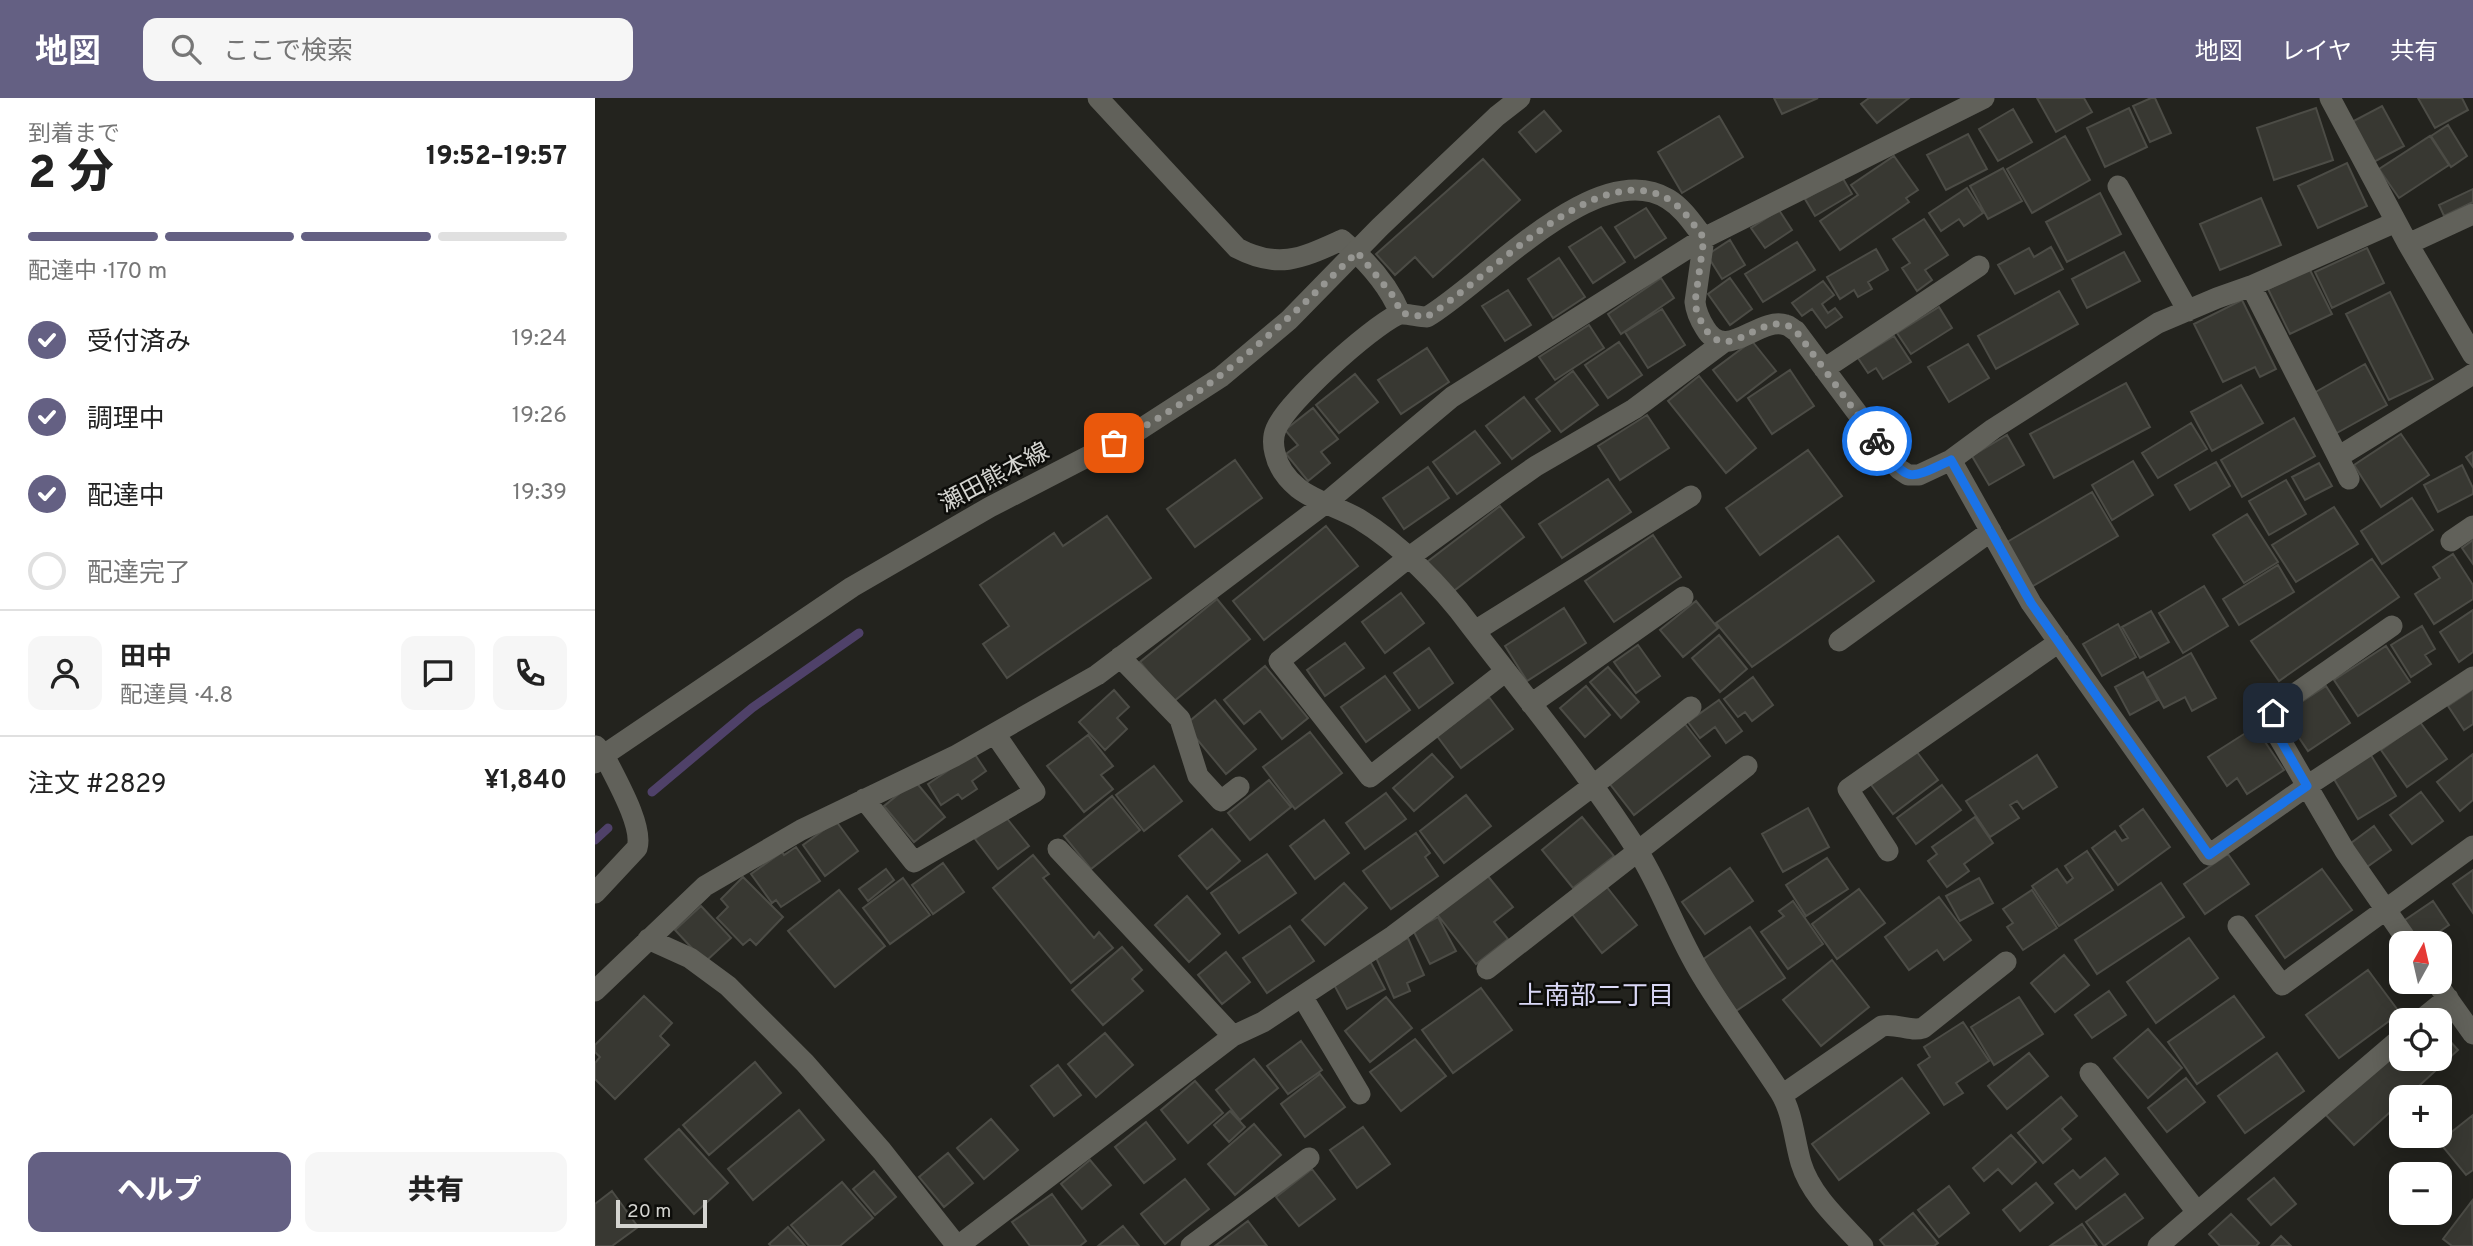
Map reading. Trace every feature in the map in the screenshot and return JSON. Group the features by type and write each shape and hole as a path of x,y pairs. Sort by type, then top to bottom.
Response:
{"street":[{"path":"1098,98 1237,248 1253,256 1285,261 1301,258 1342,240 1357,252 1394,297 1401,313"},
{"name":"瀬田熊本線","path":"598,754 852,587 990,507 1139,430 1221,377 1289,320 1389,218 1497,116 1520,98"},
{"path":"595,991 705,886 801,830 995,734 1097,676 1327,502 1452,397 1704,238 1984,98"},
{"path":"2330,98 2408,244 2473,355"},
{"path":"2118,186 2188,311"},
{"path":"1724,342 1711,338 1696,312 1704,238 1680,208 1667,198 1640,189 1613,192 1597,197 1554,222 1426,317 1401,313 1355,345 1301,396 1276,429 1273,439 1275,452 1290,482 1308,495 1361,520 1408,558 1439,588 1594,785 1656,882 1699,972 1782,1095 1809,1181 1828,1208 1863,1246"},
{"path":"2408,244 2473,214"},
{"path":"1506,671 1370,777 1279,661 1408,558 1536,466 1635,409 1724,342 1762,328 1786,325 1796,331 1899,469 1908,475 1919,475 1951,460 1993,429 2158,323 2251,286 2396,222"},
{"path":"1824,369 1979,266"},
{"path":"2251,286 2349,479"},
{"path":"2338,457 2473,374"},
{"path":"1951,460 2031,603 2209,855 2307,786 2473,677"},
{"path":"1475,631 1691,496"},
{"path":"2451,541 2473,526"},
{"path":"1839,641 1991,531"},
{"path":"1531,704 1683,597"},
{"path":"2392,626 2280,705 2273,713 2277,734 2307,786 2345,851 2400,931"},
{"path":"1888,851 1848,789 2059,642"},
{"path":"1120,657 1180,719 1198,776 1216,806 1239,787"},
{"path":"648,939 690,958 728,986 804,1063 856,1121 958,1246 1233,1036 1263,1022 1393,936 1594,785 1691,707"},
{"path":"864,799 915,862 1035,792 995,734"},
{"path":"595,892 637,848 639,841 636,824 598,754"},
{"path":"1487,969 1747,766"},
{"path":"2238,926 2282,985 2473,846"},
{"path":"1058,849 1233,1036"},
{"path":"1782,1095 1882,1026 1893,1025 1919,1030 1923,1028 2006,962"},
{"path":"2445,994 2473,1034"},
{"path":"1302,996 1360,1094"},
{"path":"2158,1246 2389,1048"},
{"path":"2089,1073 2197,1212"},
{"path":"1191,1246 1309,1158"}],"building":[{"path":"1774,98 1818,98 1782,114"},
{"path":"1869,98 1909,98 1877,123 1861,104"},
{"path":"2037,98 2084,98 2092,112 2056,132"},
{"path":"2155,98 2171,133 2150,142 2133,106"},
{"path":"2418,98 2462,98 2468,110 2435,128"},
{"path":"2382,106 2404,146 2370,164 2348,124"},
{"path":"2129,108 2147,147 2105,167 2087,128"},
{"path":"2316,108 2333,160 2274,180 2257,128"},
{"path":"2013,109 2032,142 1998,161 1979,129"},
{"path":"1544,111 1561,131 1536,152 1519,132"},
{"path":"1719,116 1743,157 1682,193 1658,152"},
{"path":"2448,125 2467,156 2451,167 2431,136"},
{"path":"1968,134 1987,169 1946,190 1927,155"},
{"path":"2065,136 2090,180 2032,213 2007,169"},
{"path":"2430,136 2449,165 2399,198 2379,169"},
{"path":"1894,156 1918,190 1906,198 1909,202 1840,250 1820,221 1858,195 1851,185"},
{"path":"1483,159 1520,200 1433,277 1415,257 1395,275 1376,254"},
{"path":"2347,163 2367,206 2318,228 2298,186"},
{"path":"2003,168 2022,201 1988,219 1970,186"},
{"path":"1842,177 1852,194 1815,216 1805,199"},
{"path":"1967,188 1983,213 1964,226 1959,219 1941,231 1929,213"},
{"path":"2473,189 2473,202 2444,216 2439,205"},
{"path":"2100,193 2121,234 2067,262 2046,222"},
{"path":"2261,198 2281,245 2220,270 2200,224"},
{"path":"1646,208 1666,238 1635,258 1615,227"},
{"path":"1779,210 1792,230 1765,248 1751,228"},
{"path":"1924,219 1948,255 1925,270 1932,280 1917,291 1902,268 1910,263 1893,239"},
{"path":"1601,227 1625,262 1593,283 1569,247"},
{"path":"1730,240 1745,265 1722,279 1707,255"},
{"path":"1797,242 1815,270 1763,302 1745,274"},
{"path":"2051,247 2063,269 2015,294 1998,265 2029,248 2034,257"},
{"path":"2367,248 2384,283 2332,308 2315,272"},
{"path":"1876,249 1888,270 1868,282 1872,289 1858,297 1854,290 1840,299 1827,277"},
{"path":"2124,252 2140,281 2087,308 2072,279"},
{"path":"1559,258 1585,297 1553,318 1528,279"},
{"path":"2309,268 2332,314 2290,334 2268,289"},
{"path":"1661,278 1674,298 1621,334 1608,314"},
{"path":"1730,278 1752,309 1730,325 1708,294"},
{"path":"1823,281 1834,295 1822,304 1828,313 1835,308 1842,317 1826,328 1812,309 1802,316 1792,303"},
{"path":"1508,290 1531,325 1505,341 1482,306"},
{"path":"2059,291 2078,324 1996,369 1978,336"},
{"path":"2390,292 2433,379 2389,400 2346,314"},
{"path":"2242,300 2276,369 2260,377 2255,367 2223,382 2194,324"},
{"path":"1939,307 1952,328 1911,354 1897,333"},
{"path":"1662,309 1685,345 1648,368 1625,332"},
{"path":"1589,325 1604,348 1555,380 1539,357"},
{"path":"1894,336 1911,362 1883,379 1876,368 1868,373 1858,358"},
{"path":"1752,341 1776,371 1737,401 1713,370"},
{"path":"1619,342 1642,375 1608,398 1585,365"},
{"path":"1968,344 1989,378 1949,402 1928,367"},
{"path":"1427,348 1449,382 1401,414 1378,380"},
{"path":"2365,364 2387,405 2335,434 2312,394"},
{"path":"1790,370 1814,406 1772,434 1748,398"},
{"path":"1573,371 1598,405 1561,432 1536,399"},
{"path":"1355,374 1378,402 1339,433 1316,405"},
{"path":"1699,376 1756,448 1726,473 1668,401"},
{"path":"2126,383 2150,427 2054,478 2030,434"},
{"path":"2241,385 2263,423 2212,451 2191,412"},
{"path":"1524,397 1550,431 1512,459 1486,426"},
{"path":"1313,408 1338,439 1321,452 1330,463 1308,481 1286,454 1298,445 1285,430"},
{"path":"1647,415 1669,448 1620,480 1598,446"},
{"path":"2294,418 2315,456 2242,497 2221,460"},
{"path":"2191,423 2207,449 2158,478 2142,453"},
{"path":"1475,431 1500,463 1457,494 1433,462"},
{"path":"2401,434 2429,475 2381,507 2354,465"},
{"path":"2007,435 2024,465 1989,485 1972,456"},
{"path":"1808,450 1842,496 1760,555 1726,508"},
{"path":"2473,452 2473,467 2466,457"},
{"path":"1235,460 1262,498 1195,547 1167,509"},
{"path":"2133,461 2153,495 2112,520 2092,485"},
{"path":"2216,462 2230,486 2190,510 2175,485"},
{"path":"2319,463 2332,486 2305,500 2292,477"},
{"path":"2462,465 2473,488 2473,494 2438,512 2424,485"},
{"path":"1428,467 1449,498 1404,529 1383,498"},
{"path":"1608,479 1631,512 1562,558 1539,524"},
{"path":"2286,480 2306,514 2269,535 2249,501"},
{"path":"2092,492 2118,536 2028,589 2002,545"},
{"path":"2412,498 2433,530 2382,564 2361,531"},
{"path":"1500,506 1524,537 1451,593 1427,562"},
{"path":"2334,507 2358,544 2296,582 2272,545"},
{"path":"2247,514 2278,562 2244,583 2213,535"},
{"path":"1107,516 1151,578 1007,678 983,644 1009,626 980,585 1054,533 1063,546"},
{"path":"1326,526 1358,566 1264,640 1233,601"},
{"path":"1653,535 1681,577 1614,622 1585,581"},
{"path":"1838,536 1874,581 1752,667 1716,623"},
{"path":"2473,540 2473,564 2462,548"},
{"path":"2453,554 2473,585 2473,599 2434,624 2415,594 2440,578 2433,567"},
{"path":"2372,559 2399,597 2279,681 2251,641"},
{"path":"2278,565 2294,592 2239,625 2223,599"},
{"path":"2204,586 2228,626 2183,653 2159,613"},
{"path":"1401,593 1424,623 1385,653 1362,622"},
{"path":"1217,599 1250,639 1173,702 1140,662"},
{"path":"1696,601 1718,628 1683,657 1660,630"},
{"path":"1564,608 1586,643 1527,681 1505,646"},
{"path":"2473,610 2473,652 2459,662 2440,632"},
{"path":"2151,611 2169,642 2140,658 2122,627"},
{"path":"2118,624 2136,657 2102,676 2083,644"},
{"path":"2422,626 2435,649 2425,655 2431,664 2411,677 2391,645"},
{"path":"1719,635 1747,669 1720,692 1692,658"},
{"path":"1345,643 1364,668 1325,696 1307,670"},
{"path":"1638,645 1660,676 1636,693 1614,662"},
{"path":"2386,646 2410,682 2358,716 2334,680"},
{"path":"1429,648 1453,683 1419,708 1394,673"},
{"path":"2191,653 2216,698 2192,711 2185,697 2164,708 2147,678"},
{"path":"1265,666 1308,718 1282,739 1260,711 1244,724 1224,700"},
{"path":"1608,667 1639,702 1621,718 1590,682"},
{"path":"2143,672 2158,700 2130,715 2115,687"},
{"path":"1385,676 1410,710 1366,742 1341,707"},
{"path":"1753,677 1773,705 1752,721 1745,712 1738,717 1724,699"},
{"path":"1586,686 1610,715 1585,737 1560,708"},
{"path":"2326,686 2350,723 2308,751 2283,714"},
{"path":"2473,689 2473,724 2464,730 2448,706"},
{"path":"1114,690 1129,707 1117,718 1127,729 1105,750 1079,722"},
{"path":"1489,697 1513,729 1461,768 1437,736"},
{"path":"1215,700 1256,749 1226,774 1185,725"},
{"path":"1719,700 1742,731 1726,743 1715,727 1700,738 1688,722"},
{"path":"2420,722 2447,759 2407,787 2381,750"},
{"path":"1685,724 1710,756 1634,815 1609,783"},
{"path":"2255,727 2284,770 2247,794 2237,778 2227,786 2208,757"},
{"path":"1310,732 1342,773 1295,809 1263,767"},
{"path":"1088,735 1113,766 1101,775 1113,789 1084,812 1047,766"},
{"path":"1914,748 1938,780 1893,814 1869,782"},
{"path":"2369,752 2396,796 2358,819 2331,774"},
{"path":"974,753 986,771 972,781 977,789 962,799 958,794 941,805 928,784"},
{"path":"1432,754 1453,777 1414,811 1393,788"},
{"path":"2473,754 2473,800 2460,811 2437,782"},
{"path":"2037,755 2057,787 2023,809 2017,801 2010,805 2019,818 1990,837 1966,801"},
{"path":"1154,766 1182,801 1144,831 1116,795"},
{"path":"1269,780 1291,807 1250,840 1228,813"},
{"path":"915,781 945,817 914,842 884,806"},
{"path":"1942,785 1961,810 1916,844 1897,818"},
{"path":"2421,792 2443,821 2412,844 2390,815"},
{"path":"1386,793 1406,819 1365,849 1346,823"},
{"path":"1466,795 1491,826 1444,863 1420,831"},
{"path":"1112,796 1140,830 1091,869 1064,836"},
{"path":"1808,808 1829,847 1783,872 1762,834"},
{"path":"2143,809 2170,847 2118,885 2092,848 2115,831 2122,841 2128,838 2120,826"},
{"path":"1005,816 1029,846 998,869 975,839"},
{"path":"1582,817 1614,856 1573,888 1542,850"},
{"path":"1975,817 1993,843 1964,864 1969,871 1947,887 1928,861 1937,854 1932,847"},
{"path":"1324,820 1349,853 1315,879 1290,846"},
{"path":"836,821 858,851 825,876 803,845"},
{"path":"2374,826 2391,850 2364,869 2347,846"},
{"path":"1212,829 1240,861 1207,889 1179,856"},
{"path":"1416,833 1430,853 1425,857 1438,876 1391,909 1363,871"},
{"path":"796,847 820,881 781,907 776,900 772,903 751,874 782,852 784,855"},
{"path":"2087,851 2113,890 2059,926 2032,886 2057,869 2067,883 2073,878 2065,866"},
{"path":"1267,854 1296,893 1239,933 1211,893"},
{"path":"2228,854 2249,884 2205,914 2184,884"},
{"path":"1033,855 1049,874 1043,878 1094,938 1099,932 1113,948 1071,983 993,888"},
{"path":"1827,858 1848,889 1806,916 1786,885"},
{"path":"943,863 964,892 933,914 912,885"},
{"path":"1730,868 1753,901 1705,934 1682,902"},
{"path":"886,869 894,880 868,901 859,889"},
{"path":"2322,869 2352,910 2285,958 2256,916"},
{"path":"2473,870 2473,913 2453,884"},
{"path":"1487,875 1513,907 1494,922 1508,939 1476,964 1437,914"},
{"path":"743,877 783,917 756,945 750,939 743,945 717,918 728,907 721,899"},
{"path":"903,878 930,915 890,944 863,908"},
{"path":"1979,878 1993,903 1960,921 1946,896"},
{"path":"1344,883 1367,908 1325,945 1302,920"},
{"path":"2161,883 2184,917 2097,974 2075,940"},
{"path":"1606,886 1637,925 1602,953 1572,914"},
{"path":"1859,889 1885,923 1837,959 1812,924"},
{"path":"839,890 885,946 835,987 788,931"},
{"path":"2032,890 2057,928 2023,950 2007,927 2013,923 2003,909"},
{"path":"1187,896 1220,934 1189,962 1155,925"},
{"path":"1939,897 1971,940 1944,960 1937,950 1909,970 1885,937"},
{"path":"1793,901 1823,944 1788,969 1761,932 1784,916 1779,911"},
{"path":"2433,901 2449,925 2440,931 2404,931 2399,924"},
{"path":"701,906 731,938 705,962 675,930"},
{"path":"1438,917 1456,951 1430,964 1413,930"},
{"path":"1290,926 1314,961 1267,993 1243,958"},
{"path":"1750,927 1785,978 1736,1011 1702,960"},
{"path":"1408,938 1424,975 1407,983 1410,991 1394,998 1374,953"},
{"path":"2189,938 2218,978 2156,1023 2127,982"},
{"path":"1122,947 1142,970 1132,979 1143,991 1103,1025 1072,990"},
{"path":"1226,952 1250,982 1222,1004 1198,975"},
{"path":"2064,955 2089,985 2055,1012 2031,983"},
{"path":"1832,960 1869,1007 1821,1046 1783,1000"},
{"path":"1370,961 1385,989 1347,1009 1332,981"},
{"path":"2368,970 2396,1008 2389,1008 2389,1021 2339,1058 2306,1015"},
{"path":"1481,988 1512,1030 1453,1073 1422,1030"},
{"path":"2109,991 2126,1015 2092,1038 2075,1015"},
{"path":"644,996 672,1023 660,1036 669,1045 615,1099 595,1079 595,1063 600,1057 595,1052 595,1045"},
{"path":"2234,996 2264,1037 2197,1084 2168,1042"},
{"path":"1386,997 1412,1028 1370,1062 1345,1031"},
{"path":"2019,997 2043,1034 1994,1065 1971,1027"},
{"path":"1963,1022 1989,1061 1956,1083 1963,1093 1944,1105 1918,1065 1930,1057 1924,1047"},
{"path":"2148,1029 2182,1068 2148,1098 2114,1058"},
{"path":"1105,1033 1133,1065 1096,1097 1068,1064"},
{"path":"1415,1039 1446,1076 1401,1111 1370,1072"},
{"path":"1301,1041 1322,1070 1288,1094 1267,1066"},
{"path":"2452,1043 2458,1050 2452,1056"},
{"path":"2029,1053 2048,1076 2007,1109 1988,1086"},
{"path":"2277,1053 2304,1091 2245,1133 2218,1096"},
{"path":"2389,1055 2389,1071 2435,1071 2420,1085 2389,1085 2389,1113 2354,1145 2325,1114"},
{"path":"1254,1059 1278,1088 1240,1120 1216,1090"},
{"path":"755,1062 781,1093 709,1155 683,1125"},
{"path":"1058,1065 1081,1095 1054,1116 1031,1086"},
{"path":"1320,1074 1345,1107 1305,1137 1281,1104"},
{"path":"1902,1078 1929,1113 1839,1180 1812,1144"},
{"path":"2186,1078 2205,1102 2167,1132 2148,1108"},
{"path":"1195,1081 1223,1113 1188,1143 1161,1110"},
{"path":"2061,1097 2077,1116 2062,1129 2071,1139 2043,1163 2018,1133"},
{"path":"799,1110 824,1140 753,1200 728,1169"},
{"path":"1230,1111 1245,1127 1229,1142 1214,1125"},
{"path":"2473,1115 2473,1170 2466,1175 2444,1148 2452,1148 2452,1132"},
{"path":"991,1119 1018,1150 984,1179 957,1148"},
{"path":"1146,1122 1175,1159 1144,1183 1115,1147"},
{"path":"1254,1124 1281,1155 1235,1195 1208,1164"},
{"path":"1363,1127 1390,1164 1357,1188 1330,1150"},
{"path":"679,1129 728,1183 694,1214 645,1159"},
{"path":"2011,1135 2036,1162 2012,1184 1998,1169 1984,1181 1973,1168"},
{"path":"948,1153 973,1183 944,1207 919,1177"},
{"path":"2105,1158 2118,1174 2076,1209 2055,1184 2073,1170 2080,1178"},
{"path":"1090,1160 1111,1185 1082,1209 1061,1184"},
{"path":"1312,1169 1335,1199 1299,1226 1276,1197"},
{"path":"874,1171 896,1197 875,1215 853,1189"},
{"path":"2274,1178 2296,1204 2271,1225 2248,1199"},
{"path":"1185,1179 1209,1209 1165,1244 1141,1214"},
{"path":"842,1182 873,1218 840,1246 809,1246 791,1225"},
{"path":"2036,1183 2053,1203 2020,1231 2003,1210"},
{"path":"1949,1186 1969,1213 1939,1237 1918,1210"},
{"path":"612,1191 638,1227 612,1246 595,1246 595,1204"},
{"path":"1052,1194 1086,1241 1080,1246 1030,1246 1012,1222"},
{"path":"2125,1194 2143,1218 2104,1246 2086,1222"},
{"path":"2472,1201 2473,1246 2452,1246 2443,1239"},
{"path":"1913,1213 1938,1243 1934,1246 1885,1246 1880,1240"},
{"path":"2231,1214 2259,1243 2256,1246 2220,1246 2209,1234"},
{"path":"1248,1221 1267,1246 1215,1246"},
{"path":"2082,1224 2097,1246 2050,1246"},
{"path":"1123,1226 1139,1246 1098,1246"},
{"path":"788,1227 805,1246 769,1244"},
{"path":"2281,1236 2291,1246 2271,1246"}],"waterway":[{"path":"652,792 752,708 859,633"},
{"path":"595,840 608,828"}],"way so far":[{"path":"1114,443 1221,377 1289,320 1357,252 1394,297 1401,313 1426,317 1439,310 1503,257 1554,222 1597,197 1627,189 1640,189 1667,198 1680,208 1704,238 1695,302 1696,312 1711,338 1719,342 1729,341 1777,324 1786,325 1796,331 1877,441"}],"district":[{"name":"上南部二丁目","path":"1596,995"}],"route":[{"path":"1877,441 1899,469 1908,475 1919,475 1951,460 2031,603 2209,855 2307,786 2277,734 2273,713"}]}
